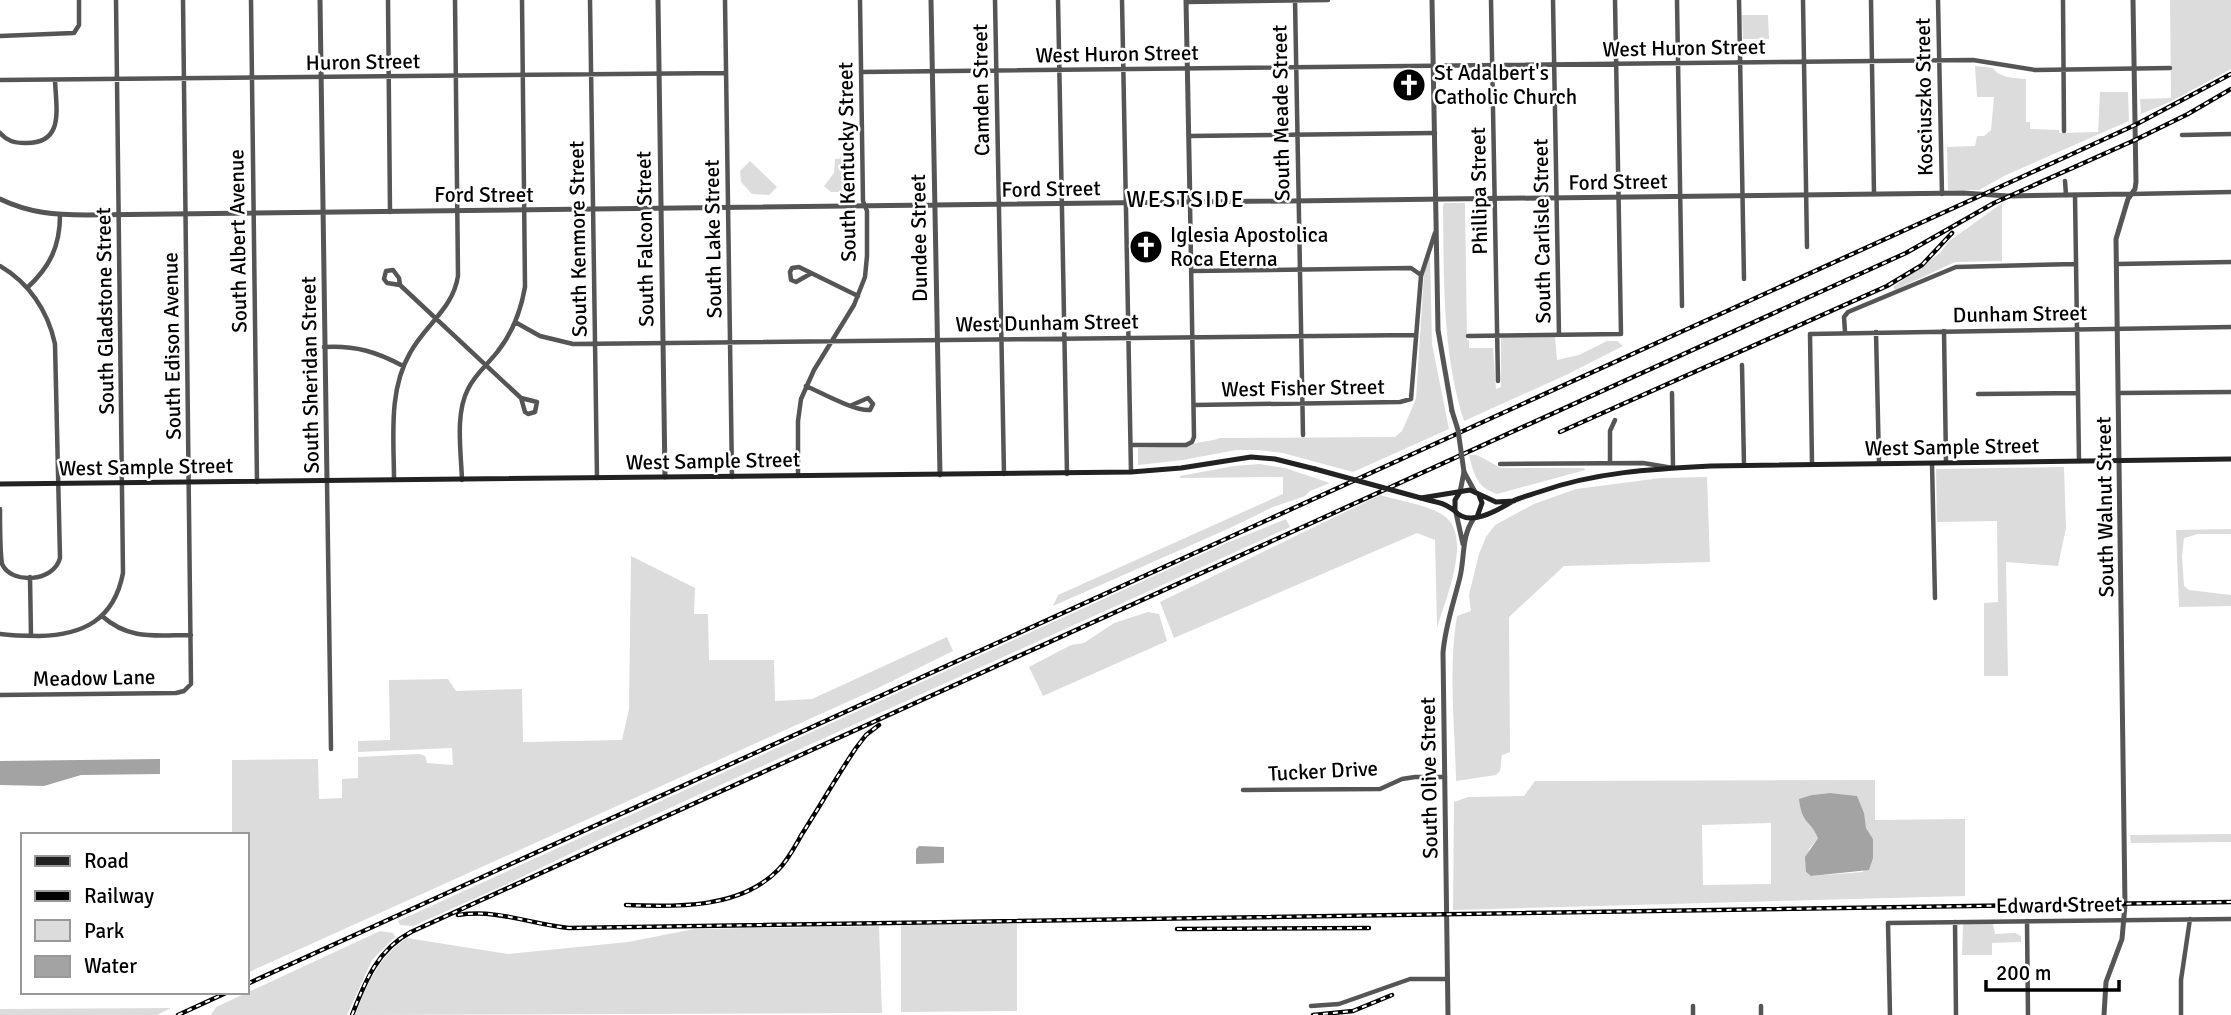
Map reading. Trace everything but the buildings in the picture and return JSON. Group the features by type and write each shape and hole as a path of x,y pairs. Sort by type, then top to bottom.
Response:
{"main road":[{"name":"West Sample Street","path":"0,484 1067,474 1181,468 1251,457 1275,459 1429,501 1442,502 1455,512"},
{"name":"West Sample Street","path":"1475,517 1514,501 1589,477 1673,468 2231,458"},
{"name":"West Sample Street","path":"1421,498 1460,492"},
{"path":"1460,492 1477,493 1482,503 1475,517 1464,518 1455,512 1455,500 1460,492"},
{"name":"West Sample Street","path":"1477,493 1496,502 1514,501"}],"street":[{"path":"0,36 70,34 77,30 79,25 79,0"},
{"name":"South Gladstone Street","path":"102,616 116,596 123,573 116,0"},
{"name":"South Edison Avenue","path":"184,0 192,682 187,690"},
{"name":"South Albert Avenue","path":"251,0 257,482"},
{"name":"South Sheridan Street","path":"320,0 331,749"},
{"path":"388,0 390,212"},
{"path":"394,480 394,406 403,366 415,345 448,305 457,284 455,0"},
{"path":"462,480 462,405 472,380 504,344 523,300 526,279 522,0"},
{"name":"South Kenmore Street","path":"590,0 597,478"},
{"name":"South Falcon Street","path":"658,0 665,477"},
{"name":"South Lake Street","path":"725,0 732,477"},
{"name":"South Kentucky Street","path":"798,476 798,421 806,386 858,296 867,256 863,201 860,0"},
{"name":"Dundee Street","path":"931,0 940,475"},
{"name":"Camden Street","path":"995,0 1004,474"},
{"path":"1058,0 1067,474"},
{"path":"1122,0 1131,472"},
{"name":"South Meade Street","path":"1295,0 1303,435"},
{"path":"1131,445 1186,444 1192,442 1194,437 1186,1 1328,0"},
{"path":"1432,0 1438,330 1464,472 1460,492"},
{"name":"Phillipa Street","path":"1491,0 1497,381"},
{"name":"South Carlisle Street","path":"1553,0 1559,335"},
{"path":"1468,336 1621,334 1615,0"},
{"path":"1676,0 1682,306"},
{"path":"1739,0 1744,279"},
{"path":"1803,0 1807,247"},
{"path":"1871,0 1874,194"},
{"name":"Kosciuszko Street","path":"1938,0 1942,194"},
{"path":"2063,0 2064,131"},
{"name":"South Walnut Street","path":"2104,1015 2106,982 2120,944 2125,919 2117,264 2118,232 2136,182 2133,0"},
{"name":"West Huron Street","path":"861,72 1872,61 1989,61 2027,69 2169,68"},
{"name":"Huron Street","path":"0,80 726,73"},
{"path":"0,133 9,141 18,143 38,143 50,135 56,121 55,80"},
{"path":"1189,136 1435,133"},
{"path":"2182,135 2231,134"},
{"path":"2066,181 2066,195"},
{"name":"Ford Street","path":"0,199 32,212 60,215 2231,192"},
{"path":"2075,195 2079,461"},
{"path":"27,288 45,271 54,253 59,237 60,215"},
{"path":"1416,335 1421,276 1436,231"},
{"path":"1192,271 1411,268 1424,262"},
{"path":"2117,264 2231,262"},
{"path":"1844,332 1844,317 1848,312 1956,267 2076,264"},
{"path":"0,266 27,288 44,312 55,344 59,561 49,574 16,576 4,567 1,559 0,509"},
{"path":"1411,268 1421,276"},
{"path":"810,274 858,296"},
{"path":"400,285 521,398"},
{"name":"West Dunham Street","path":"515,322 552,340 595,344 1416,335"},
{"name":"Dunham Street","path":"1812,464 1810,334 2231,327"},
{"path":"1944,331 1946,462"},
{"path":"1876,332 1879,463"},
{"name":"West Fisher Street","path":"1194,405 1411,400 1416,335"},
{"path":"324,347 365,349 403,366"},
{"path":"1742,365 1744,465"},
{"path":"806,386 852,405"},
{"path":"2119,393 2231,392"},
{"path":"1672,393 1673,468"},
{"path":"1978,394 2078,393"},
{"path":"1610,463 1610,431 1615,420"},
{"name":"West Sample Street","path":"1500,464 1643,463 1673,468"},
{"path":"1932,463 1935,598"},
{"path":"1464,472 1477,493"},
{"name":"South Olive Street","path":"1455,512 1463,544"},
{"name":"South Olive Street","path":"1448,1015 1443,653 1446,629 1462,565 1463,544 1467,529 1475,517"},
{"path":"30,577 31,636"},
{"path":"0,634 31,636 70,633 92,624 102,616 132,634 191,635"},
{"name":"Meadow Lane","path":"0,695 176,693 187,690"},
{"name":"Tucker Drive","path":"1243,790 1380,789 1402,779 1445,777"},
{"path":"2181,1015 2181,980 2190,919"},
{"name":"Edward Street","path":"1890,1015 1888,923 2231,919"},
{"path":"2027,921 2028,1015"},
{"path":"1955,922 1956,1015"},
{"path":"1311,1006 1339,1004 1410,979 1447,979"},
{"path":"1693,1006 1693,1015"},
{"path":"1761,1006 1761,1015"}],"green space":[{"path":"2170,0 2231,0 2231,69 2172,101 2141,114 2140,99 2171,98"},
{"path":"1742,15 1768,15 1769,39 1743,39"},
{"path":"1975,66 1993,68 2007,77 2026,79 2026,122 2030,122 2030,129 2059,130 2059,133 2098,132 2100,92 2128,92 2129,121 2006,175 1979,190 1948,190 1947,147 1975,146 1977,136 1984,136 1991,130 1994,97 1977,97"},
{"path":"848,158 848,185 842,192 831,192 824,186 834,173 835,159"},
{"path":"750,161 777,187 769,195 752,194 741,182 740,171"},
{"path":"1444,203 1465,203 1467,340 1469,348 1493,348 1496,389 1501,387 1501,338 1555,337 1557,360 1579,355 1607,341 1617,341 1623,346 1464,421 1448,341 1444,288"},
{"path":"2002,203 2002,261 1955,262 1895,290 1893,287 1940,253 1948,242"},
{"path":"1430,253 1432,344 1449,429 1353,472 1283,453 1259,450 1236,450 1138,465 1138,448 1188,446 1220,438 1395,437 1402,431 1416,399 1424,274"},
{"path":"1469,455 1477,455 1501,468 1585,470 1497,494 1480,484"},
{"path":"1259,464 1285,468 1330,483 1053,606 1058,595 1283,494 1283,477 1180,478 1234,466"},
{"path":"2064,467 2066,528 2058,566 2006,562 2008,676 1984,676 1984,603 1998,602 1997,521 1937,522 1936,469"},
{"path":"1707,477 1710,562 1564,566 1509,617 1510,752 1502,755 1500,771 1496,775 1456,781 1452,678 1457,616 1471,611 1469,595 1479,554 1495,525 1534,504 1576,489 1661,478"},
{"path":"1380,495 1428,508 1443,515 1452,524 1456,537 1455,568 1437,628 1435,540 1417,533 1174,638 1160,602"},
{"path":"1286,519 1290,527 507,884 413,926 400,925 398,921 1224,544"},
{"path":"2231,529 2231,534 2198,534 2184,538 2182,556 2184,586 2189,590 2231,595 2231,606 2179,607 2176,530"},
{"path":"631,556 695,588 694,614 708,614 709,660 774,660 775,701 812,699 947,637 953,651 876,689 248,973 248,833 232,833 232,760 318,759 319,799 342,798 342,779 358,778 358,757 420,754 425,756 427,763 453,765 452,748 358,752 358,741 390,740 389,680 448,679 456,691 522,689 523,742 622,740 629,709"},
{"path":"1148,612 1159,614 1167,641 1043,696 1029,667 1071,645 1084,643 1114,623"},
{"path":"1875,780 1875,820 1965,819 1965,896 1453,910 1454,802 1468,797 1524,796 1535,781","holes":["1830,793 1857,796 1866,828 1873,839 1863,872 1811,876 1806,872 1809,849 1818,838 1812,795","1771,823 1771,884 1703,885 1702,825"]},
{"path":"2231,834 2231,842 2131,843 2130,835"},
{"path":"1017,924 1017,1011 901,1012 901,925"},
{"path":"1963,924 1993,924 1995,934 2015,933 2021,936 2021,942 1992,943 1992,955 1962,955"},
{"path":"879,926 882,1013 355,1015 369,982 381,963 407,938 508,954 628,942 694,929"},
{"path":"380,931 393,933 395,937 372,960 347,1015 211,1015 216,1007"},
{"path":"171,1008 157,1015 0,1015 0,1009"}],"water":[{"path":"160,759 160,774 81,775 44,786 0,785 0,761"},
{"path":"1830,793 1857,796 1864,813 1866,828 1873,839 1873,858 1869,870 1811,876 1806,872 1805,857 1818,838 1804,818 1799,799"},
{"path":"919,846 944,847 944,863 916,864 916,849"}],"railway":[{"path":"248,984 2059,160 2135,125 2231,74"},
{"path":"352,1015 367,979 381,957 399,939 411,932 1906,253 1994,203 2135,140 2231,89"},
{"path":"1560,432 1887,286 1922,265 1952,233"},
{"path":"626,905 706,903 726,899 763,883 785,862 856,748 866,735 879,725"},
{"path":"458,915 501,915 569,928 2231,902"},
{"path":"1177,929 1369,928"},
{"path":"178,1015 224,994"},
{"path":"1313,1015 1353,1011 1392,995"}],"place":[{"name":"St Adalbert's Catholic Church","path":"1409,85"},
{"name":"Iglesia Apostolica Roca Eterna","path":"1146,247"}],"district":[{"name":"WESTSIDE","path":"1186,199"}]}
